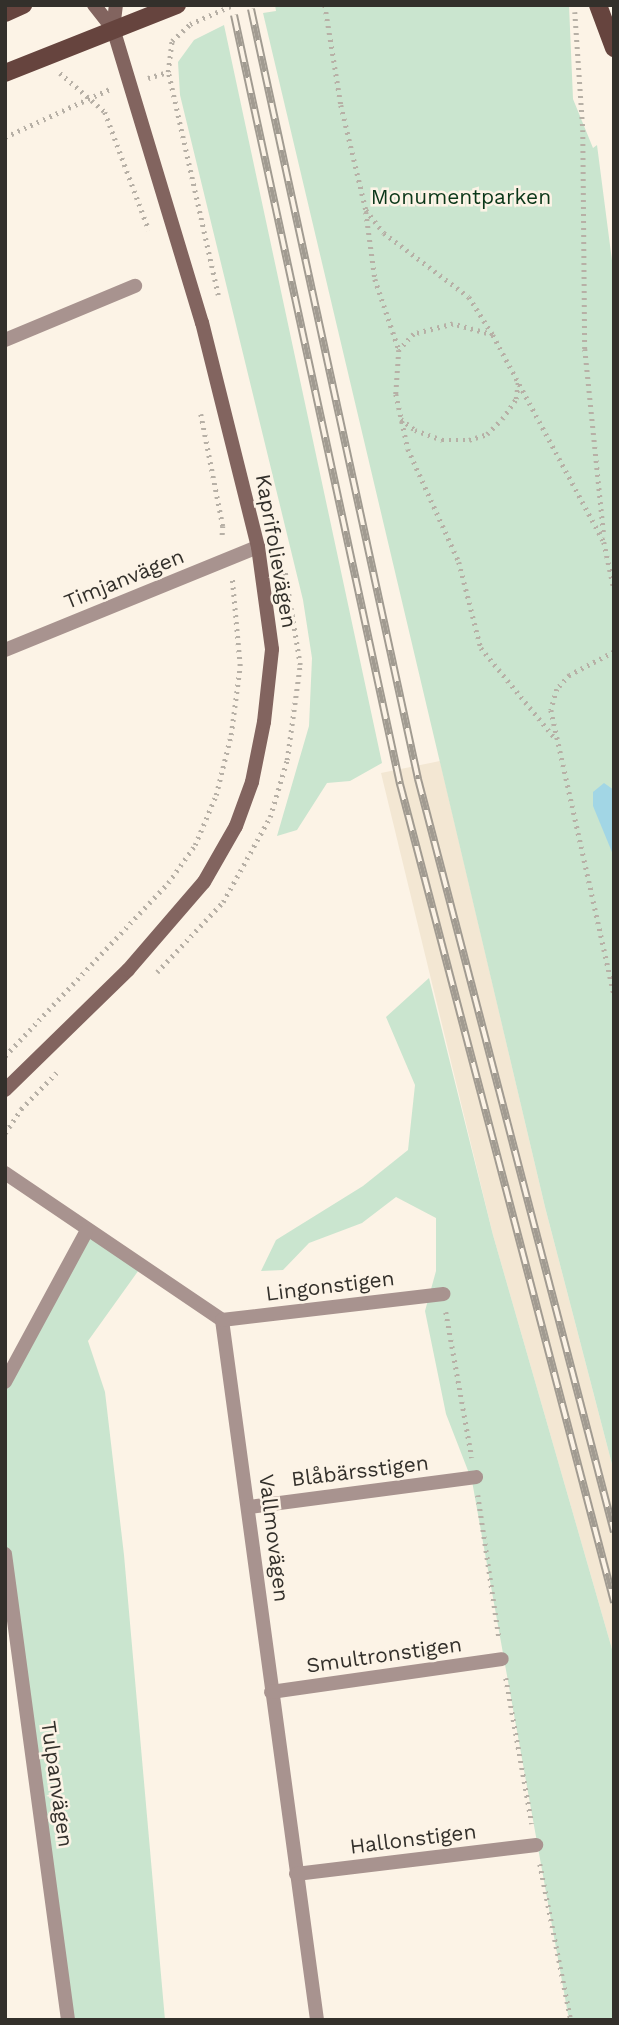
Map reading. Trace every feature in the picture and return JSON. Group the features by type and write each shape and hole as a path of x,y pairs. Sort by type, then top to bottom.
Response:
{"main road":[{"path":"5,13 23,5"},
{"path":"94,5 113,29"},
{"path":"113,29 116,5"},
{"path":"5,73 177,5"},
{"path":"598,5 614,48"},
{"name":"Kaprifolievägen","path":"5,1090 171,923 204,882 236,826 259,752 272,649 258,547 201,323 113,29"}],"street":[{"path":"5,340 135,285"},
{"name":"Timjanvägen","path":"5,650 258,547"},
{"path":"5,1173 86,1232 222,1320"},
{"path":"5,1382 86,1232"},
{"name":"Lingonstigen","path":"222,1320 443,1294"},
{"name":"Vallmovägen","path":"222,1320 317,2020"},
{"name":"Blåbärsstigen","path":"249,1507 476,1477"},
{"name":"Tulpanvägen","path":"5,1554 68,2020"},
{"name":"Smultronstigen","path":"271,1692 502,1658"},
{"name":"Hallonstigen","path":"296,1874 536,1845"}],"path":[{"path":"220,302 168,72 172,41 190,24 233,5"},
{"path":"326,5 341,105 366,210 375,279 398,349 394,370 400,419 408,449 459,562 481,648 554,737"},
{"path":"575,5 583,130 585,349 593,464 614,589"},
{"path":"51,54 62,79 88,95 105,112 151,234"},
{"path":"5,137 88,95"},
{"path":"366,210 384,233 468,297 493,335 604,542"},
{"path":"398,349 414,334 433,327 473,326 493,335"},
{"path":"400,419 415,430 442,440 469,440 487,434 502,419 516,399 518,381"},
{"path":"5,1056 168,883 195,845 216,795 231,735 240,666 229,558 222,539 223,526 198,402"},
{"path":"152,977 223,902 270,817 287,760 299,665 284,566"},
{"path":"614,652 570,675 557,690 551,710 554,737 611,968 614,994"},
{"path":"5,1133 21,1109 69,1060"}],"shaded area":[{"path":"440,761 545,1207 614,1472 614,1656 493,1235 381,773"}],"green space":[{"name":"Monumentparken","path":"275,5 569,5 573,99 593,148 597,145 614,276 614,1472 545,1207 263,13 276,11"},
{"path":"224,25 382,763 350,781 327,783 297,830 277,836 309,726 312,658 303,600 180,95 178,62 194,40"},
{"path":"429,978 493,1235 614,1656 614,2020 569,2020 472,1481 446,1414 425,1311 436,1271 436,1218 396,1197 362,1223 309,1243 283,1270 261,1271 276,1240 363,1186 408,1150 415,1085 386,1017"},
{"path":"86,1232 141,1267 88,1341 105,1392 124,1555 165,2020 68,2020 5,1554 5,1382"}],"water":[{"path":"604,783 614,790 614,857 593,806 593,792"}],"railway":[{"path":"251,9 418,779 614,1532"},
{"path":"234,15 400,784 614,1602"}]}
